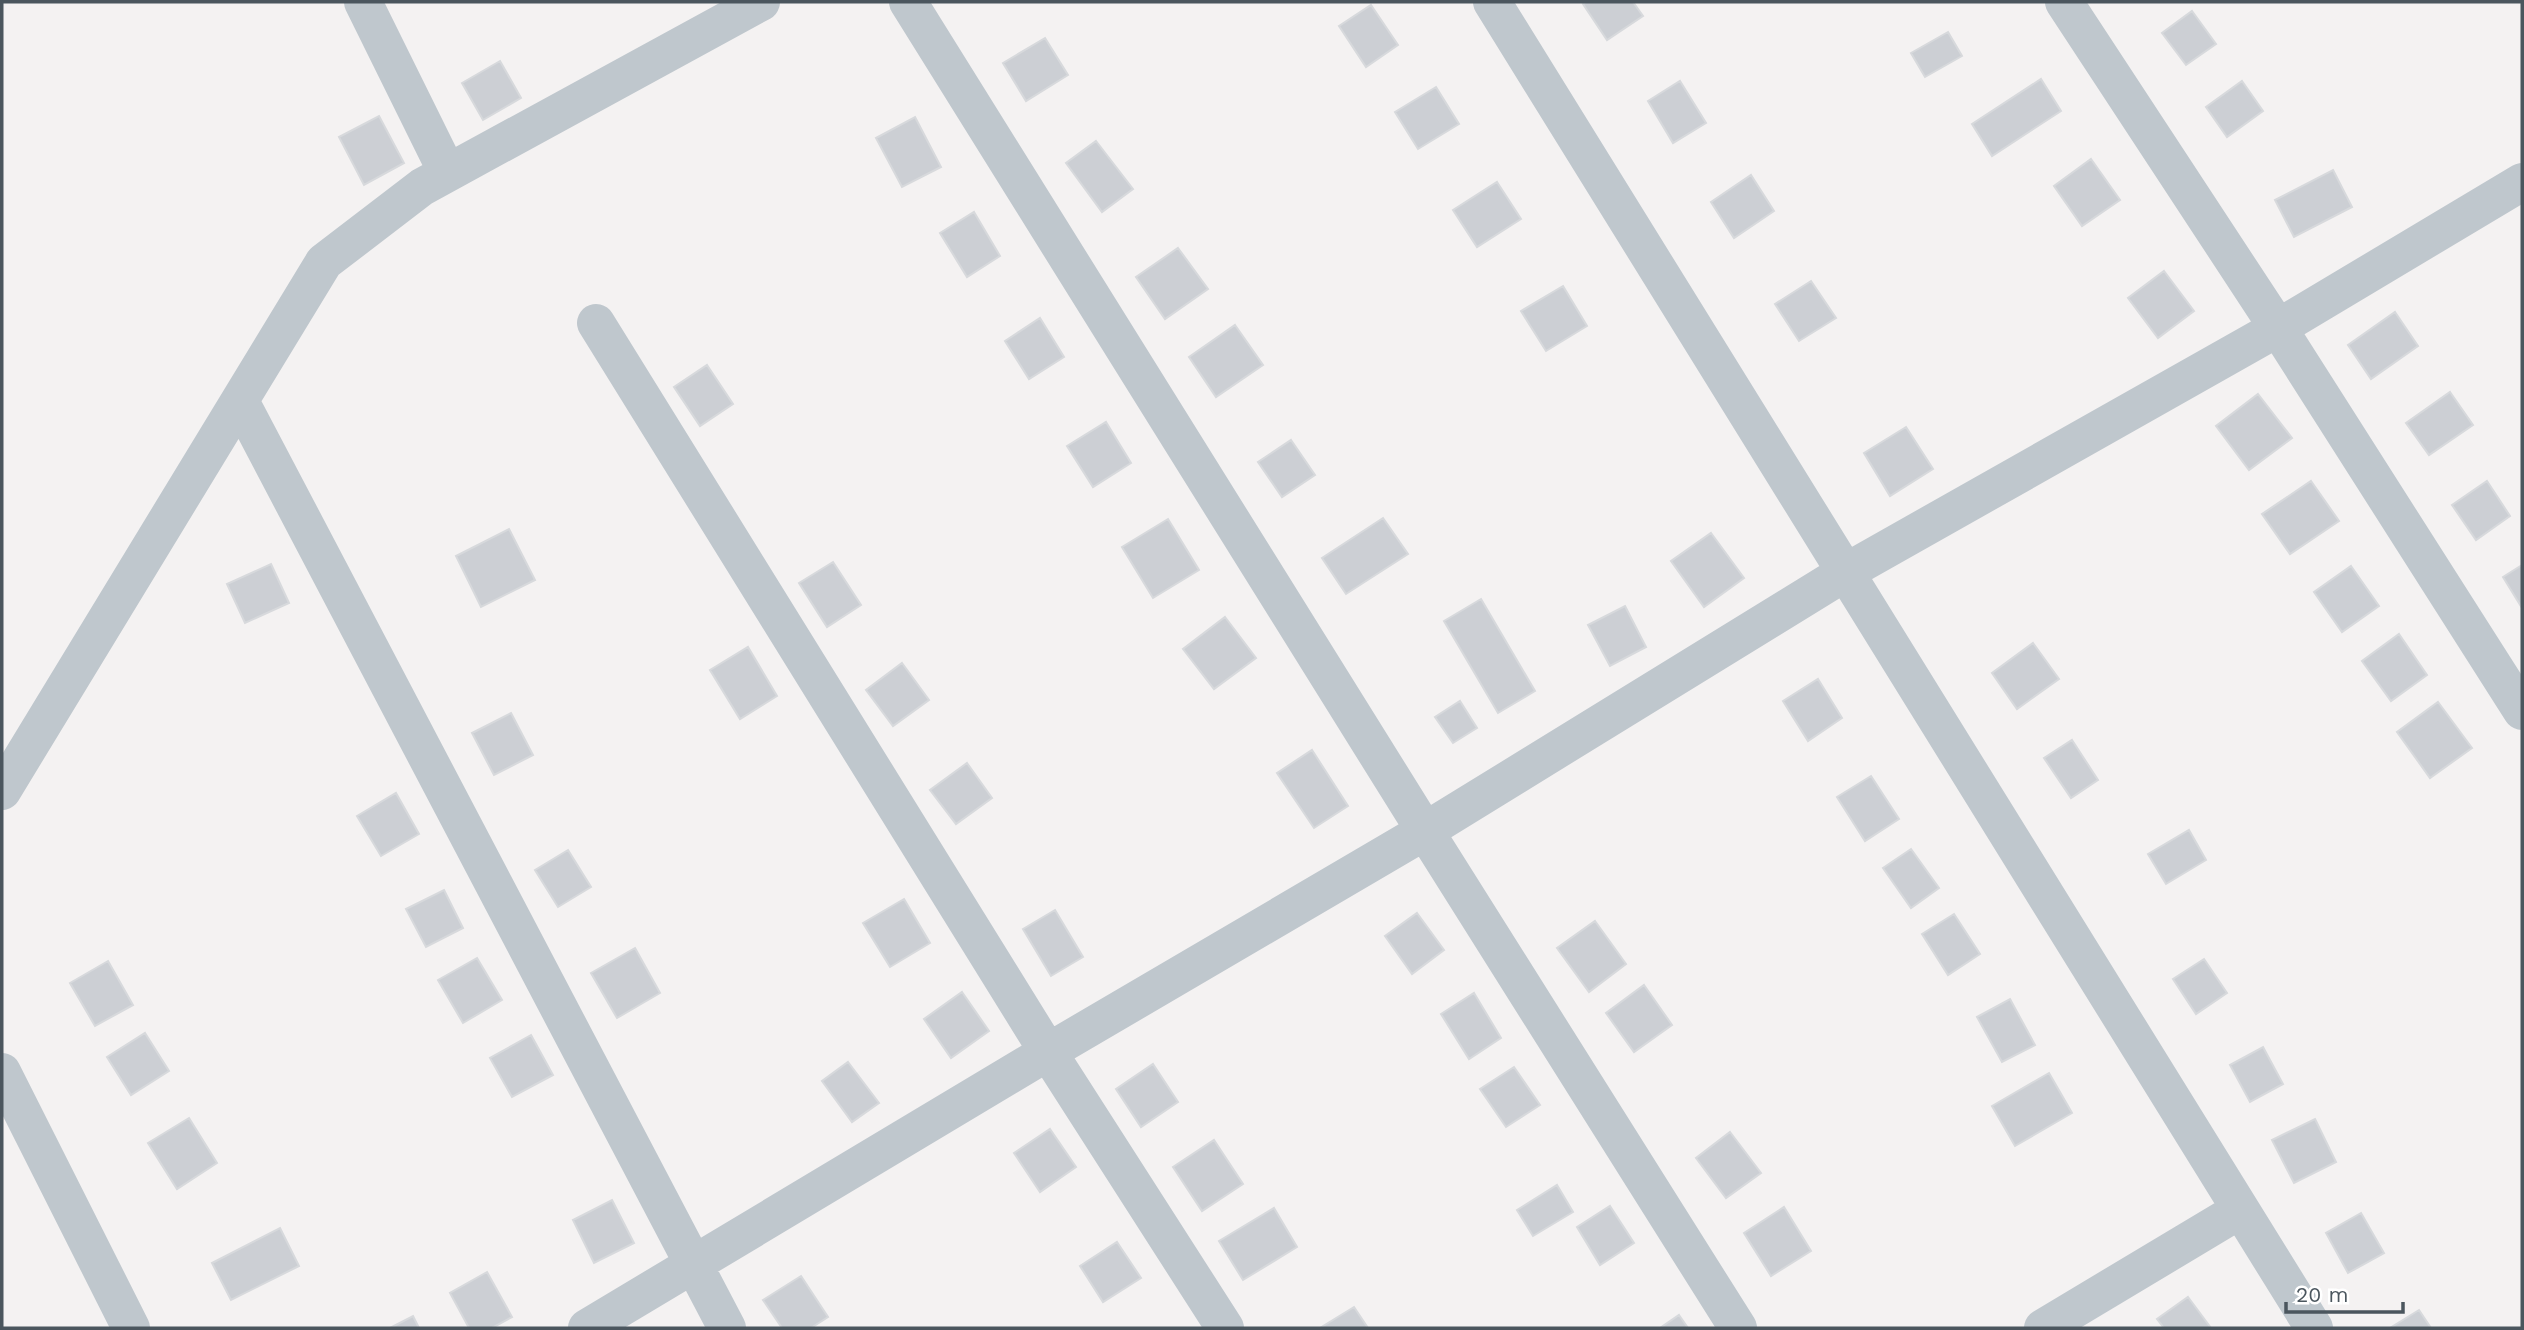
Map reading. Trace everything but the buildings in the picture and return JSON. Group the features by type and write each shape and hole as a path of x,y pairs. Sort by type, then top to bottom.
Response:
{"street":[{"path":"363,2 447,172"},
{"path":"2,791 324,262 422,187 447,172 761,2"},
{"path":"908,2 1424,831 1738,1328"},
{"path":"1492,2 2314,1328"},
{"path":"2064,2 2278,328 2522,710"},
{"path":"587,1328 1424,831 1846,572 2278,328 2522,181"},
{"path":"596,323 1048,1052 1224,1328"},
{"path":"240,401 727,1328"},
{"path":"2,1072 131,1328"},
{"path":"2043,1328 2240,1210"}]}
